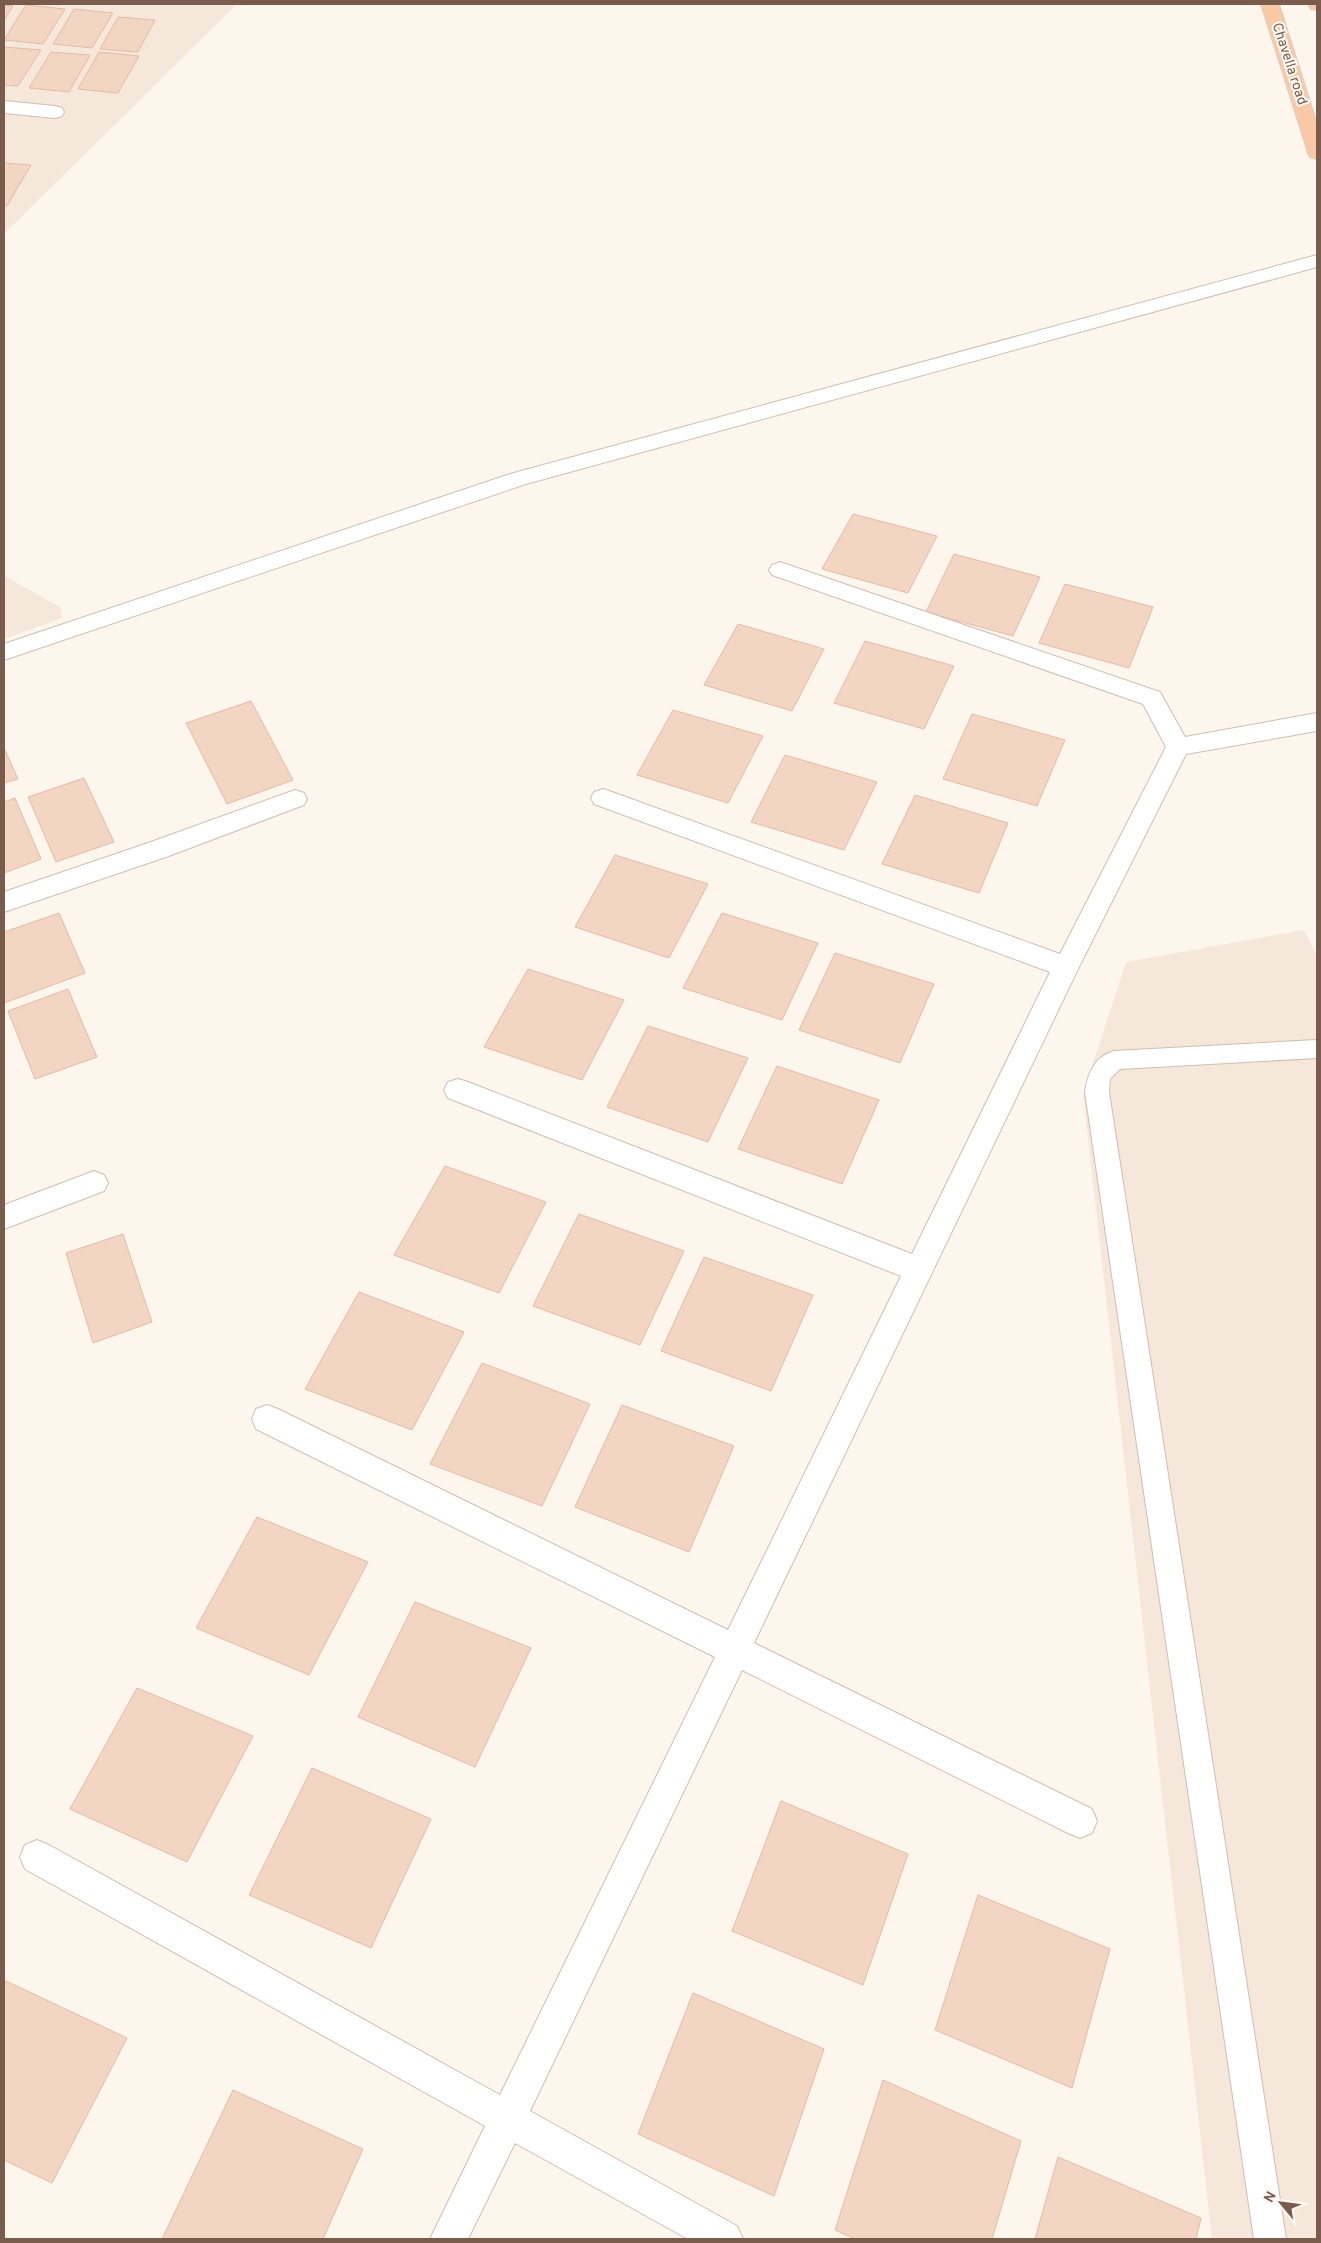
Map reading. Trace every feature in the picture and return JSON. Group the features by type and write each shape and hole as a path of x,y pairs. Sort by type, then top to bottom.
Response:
{"highway":[{"name":"Chavella road","path":"1270,4 1317,153"}],"street":[{"path":"4,107 55,112"},
{"path":"4,652 518,479 1317,261"},
{"path":"780,570 1152,698 1178,747"},
{"path":"1178,747 1317,722"},
{"path":"449,2239 1066,967 1178,747"},
{"path":"603,798 1066,967"},
{"path":"4,902 157,850 295,799"},
{"path":"458,1090 919,1270"},
{"path":"4,1217 94,1184"},
{"path":"267,1419 1080,1821"},
{"path":"37,1857 724,2239"}],"lane":[{"path":"1270,2239 1098,1092 1099,1075 1114,1060 1317,1049"}],"shaded area":[{"path":"4,4 237,4 4,234"},
{"path":"4,576 60,607 62,618 4,639"},
{"path":"1304,930 1317,956 1317,2239 1212,2239 1083,1094 1126,962"}],"building":[{"path":"4,5 13,6 4,21"},
{"path":"26,5 65,9 43,44 4,40"},
{"path":"74,9 113,13 92,48 53,44"},
{"path":"118,17 155,20 138,52 100,49"},
{"path":"4,47 41,50 18,86 4,85"},
{"path":"51,52 90,55 69,92 29,88"},
{"path":"99,52 139,56 118,93 78,89"},
{"path":"4,163 31,165 7,206 4,206"},
{"path":"853,514 937,536 908,593 822,569"},
{"path":"954,554 1040,577 1013,636 926,612"},
{"path":"1065,584 1153,607 1129,668 1039,643"},
{"path":"738,624 824,649 792,711 704,685"},
{"path":"865,641 954,666 924,729 834,703"},
{"path":"251,701 293,780 227,804 186,723"},
{"path":"673,710 763,736 728,803 637,775"},
{"path":"972,714 1065,740 1037,806 943,779"},
{"path":"4,748 18,779 4,783"},
{"path":"785,755 877,782 844,850 751,822"},
{"path":"84,778 114,842 56,862 28,797"},
{"path":"915,795 1008,823 979,893 882,864"},
{"path":"15,798 41,859 4,873 4,802"},
{"path":"615,855 708,884 669,958 575,927"},
{"path":"59,913 85,973 4,1003 4,932"},
{"path":"722,913 818,943 782,1020 683,988"},
{"path":"835,953 934,984 900,1063 799,1030"},
{"path":"528,969 624,1000 582,1080 484,1047"},
{"path":"68,989 97,1057 35,1079 8,1011"},
{"path":"648,1026 748,1058 708,1142 607,1107"},
{"path":"777,1066 879,1100 842,1184 738,1149"},
{"path":"445,1166 546,1202 499,1293 394,1255"},
{"path":"579,1214 684,1251 640,1345 533,1306"},
{"path":"123,1234 152,1322 93,1343 66,1253"},
{"path":"704,1257 813,1295 771,1391 661,1351"},
{"path":"359,1292 464,1332 412,1430 305,1389"},
{"path":"482,1363 590,1404 542,1506 430,1464"},
{"path":"622,1405 734,1446 689,1552 575,1507"},
{"path":"257,1517 368,1562 309,1675 196,1628"},
{"path":"415,1602 531,1648 475,1767 358,1717"},
{"path":"137,1688 253,1736 187,1862 70,1809"},
{"path":"312,1768 431,1819 371,1948 249,1895"},
{"path":"781,1801 908,1854 863,1985 732,1931"},
{"path":"978,1895 1110,1949 1072,2088 935,2030"},
{"path":"6,1981 127,2038 52,2183 4,2160 4,1984"},
{"path":"693,1993 824,2049 774,2196 638,2134"},
{"path":"883,2080 1021,2141 992,2239 855,2239 835,2230"},
{"path":"233,2090 363,2149 323,2239 162,2239"},
{"path":"1058,2157 1201,2218 1196,2239 1035,2239"}]}
